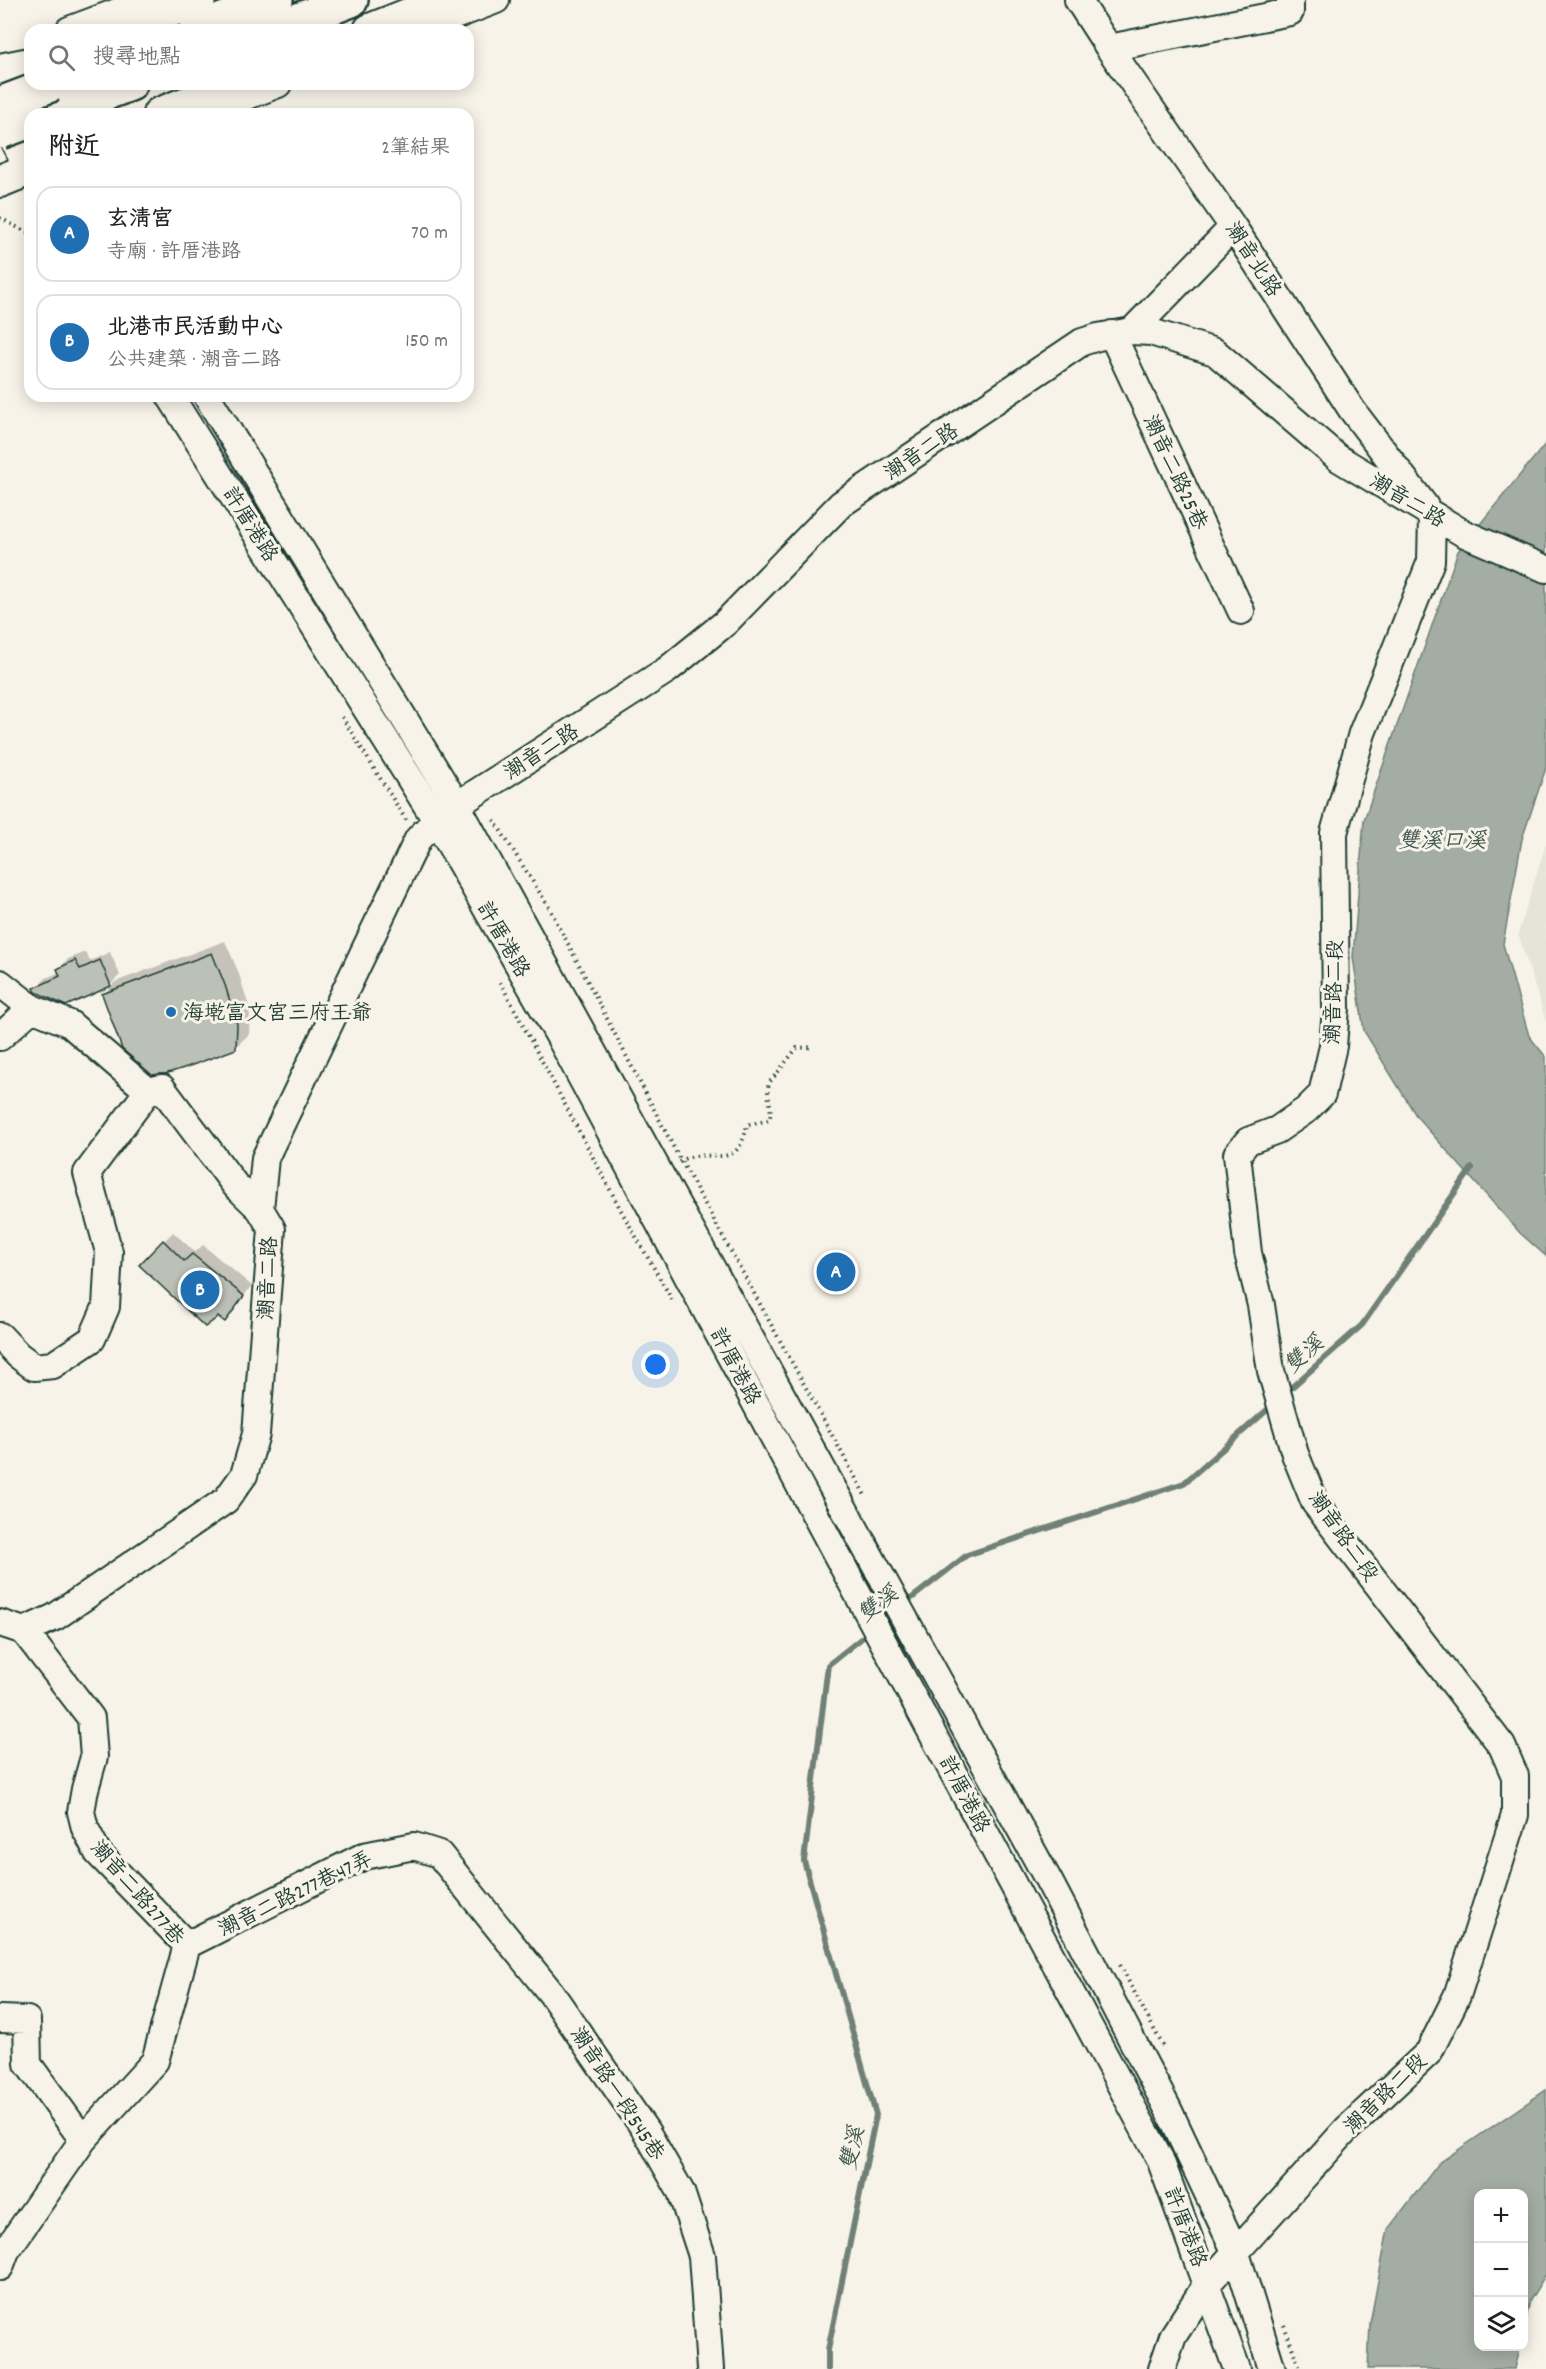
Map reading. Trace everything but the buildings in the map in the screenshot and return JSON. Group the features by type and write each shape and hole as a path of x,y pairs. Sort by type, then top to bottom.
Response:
{"highway":[{"path":"202,18 276,0"},
{"path":"288,24 351,0"},
{"path":"0,104 37,90"},
{"path":"66,108 114,90"},
{"path":"0,132 24,123"}],"main road":[{"path":"385,24 445,0"},
{"path":"161,24 202,18"},
{"path":"0,70 24,65"},
{"path":"174,108 219,90"},
{"path":"0,180 24,172"}],"street":[{"path":"85,24 149,0"},
{"path":"434,24 496,0"},
{"name":"潮音北路","path":"1078,0 1233,227 1352,410 1432,516"},
{"path":"1109,48 1290,12 1290,0"},
{"path":"44,90 48,108"},
{"path":"216,108 262,90"},
{"path":"0,116 24,159"},
{"path":"1122,332 1233,227"},
{"name":"潮音二路","path":"12,1627 55,1617 226,1500 244,1475 256,1434 272,1229 260,1209 265,1158 418,839 436,820 457,805 667,670 725,622 841,504 1082,342 1122,332 1167,336 1215,352 1338,458 1432,516 1463,533 1546,569"},
{"name":"潮音二路25巷","path":"1122,332 1241,610"},
{"name":"許厝港路","path":"175,402 436,820 559,1036 1160,2159 1222,2268 1272,2369"},
{"name":"許厝港路","path":"211,402 457,805 1050,1883 1163,2098 1222,2268 1237,2369"},
{"name":"潮音路二段","path":"1162,2369 1173,2336 1222,2268 1346,2130 1429,2052 1457,1996 1515,1815 1515,1776 1502,1746 1315,1503 1295,1454 1271,1371 1261,1305 1248,1253 1237,1154 1248,1141 1277,1130 1306,1110 1322,1094 1333,1046 1336,1008 1334,833 1362,733 1431,561 1432,516"},
{"path":"0,983 32,1008 70,1024 148,1091"},
{"path":"0,1036 32,1008"},
{"path":"0,1336 18,1356 34,1367 54,1365 92,1340 106,1307 109,1252 87,1173 148,1091 162,1088 235,1185 260,1209"},
{"name":"潮音二路277巷","path":"0,2267 6,2251 83,2140 155,2061 187,1945 98,1853 85,1828 81,1812 94,1757 91,1718 12,1627"},
{"name":"潮音二路277巷47弄","path":"187,1945 364,1856 414,1846 439,1854"},
{"name":"潮音路一段545巷","path":"439,1854 551,1992 646,2131 681,2192 702,2256 710,2369"},
{"path":"0,2019 27,2020 28,2064 83,2140"}],"path":[{"path":"0,218 24,231"},
{"path":"337,708 418,839"},
{"path":"497,977 623,1214 676,1306"},
{"path":"681,1160 696,1155 721,1157 737,1151 744,1139 747,1125 768,1120 772,1113 768,1083 797,1048 814,1047"}],"shaded area":[{"path":"1546,844 1546,1021 1518,934"}],"water":[{"name":"雙溪口溪","path":"1546,443 1546,768 1522,839 1503,944 1529,1036 1546,1057 1546,1256 1520,1233 1417,1117 1364,1031 1353,957 1364,820 1458,551"},
{"path":"1546,2090 1546,2274 1530,2300 1528,2310 1528,2189 1474,2189 1474,2351 1519,2351 1515,2369 1368,2369 1370,2323 1388,2229 1439,2163"}],"waterway":[{"name":"雙溪","path":"1284,1394 1362,1325 1472,1168"},
{"name":"雙溪","path":"903,1605 967,1555 1184,1483 1275,1403"},
{"name":"雙溪","path":"828,2369 828,2350 876,2115 804,1861 828,1665 872,1630"}],"place":[{"name":"海墘富文宮三府王爺","path":"171,1012"},
{"name":"玄清宮","path":"836,1272"},
{"name":"北港市民活動中心","path":"200,1290"}]}
